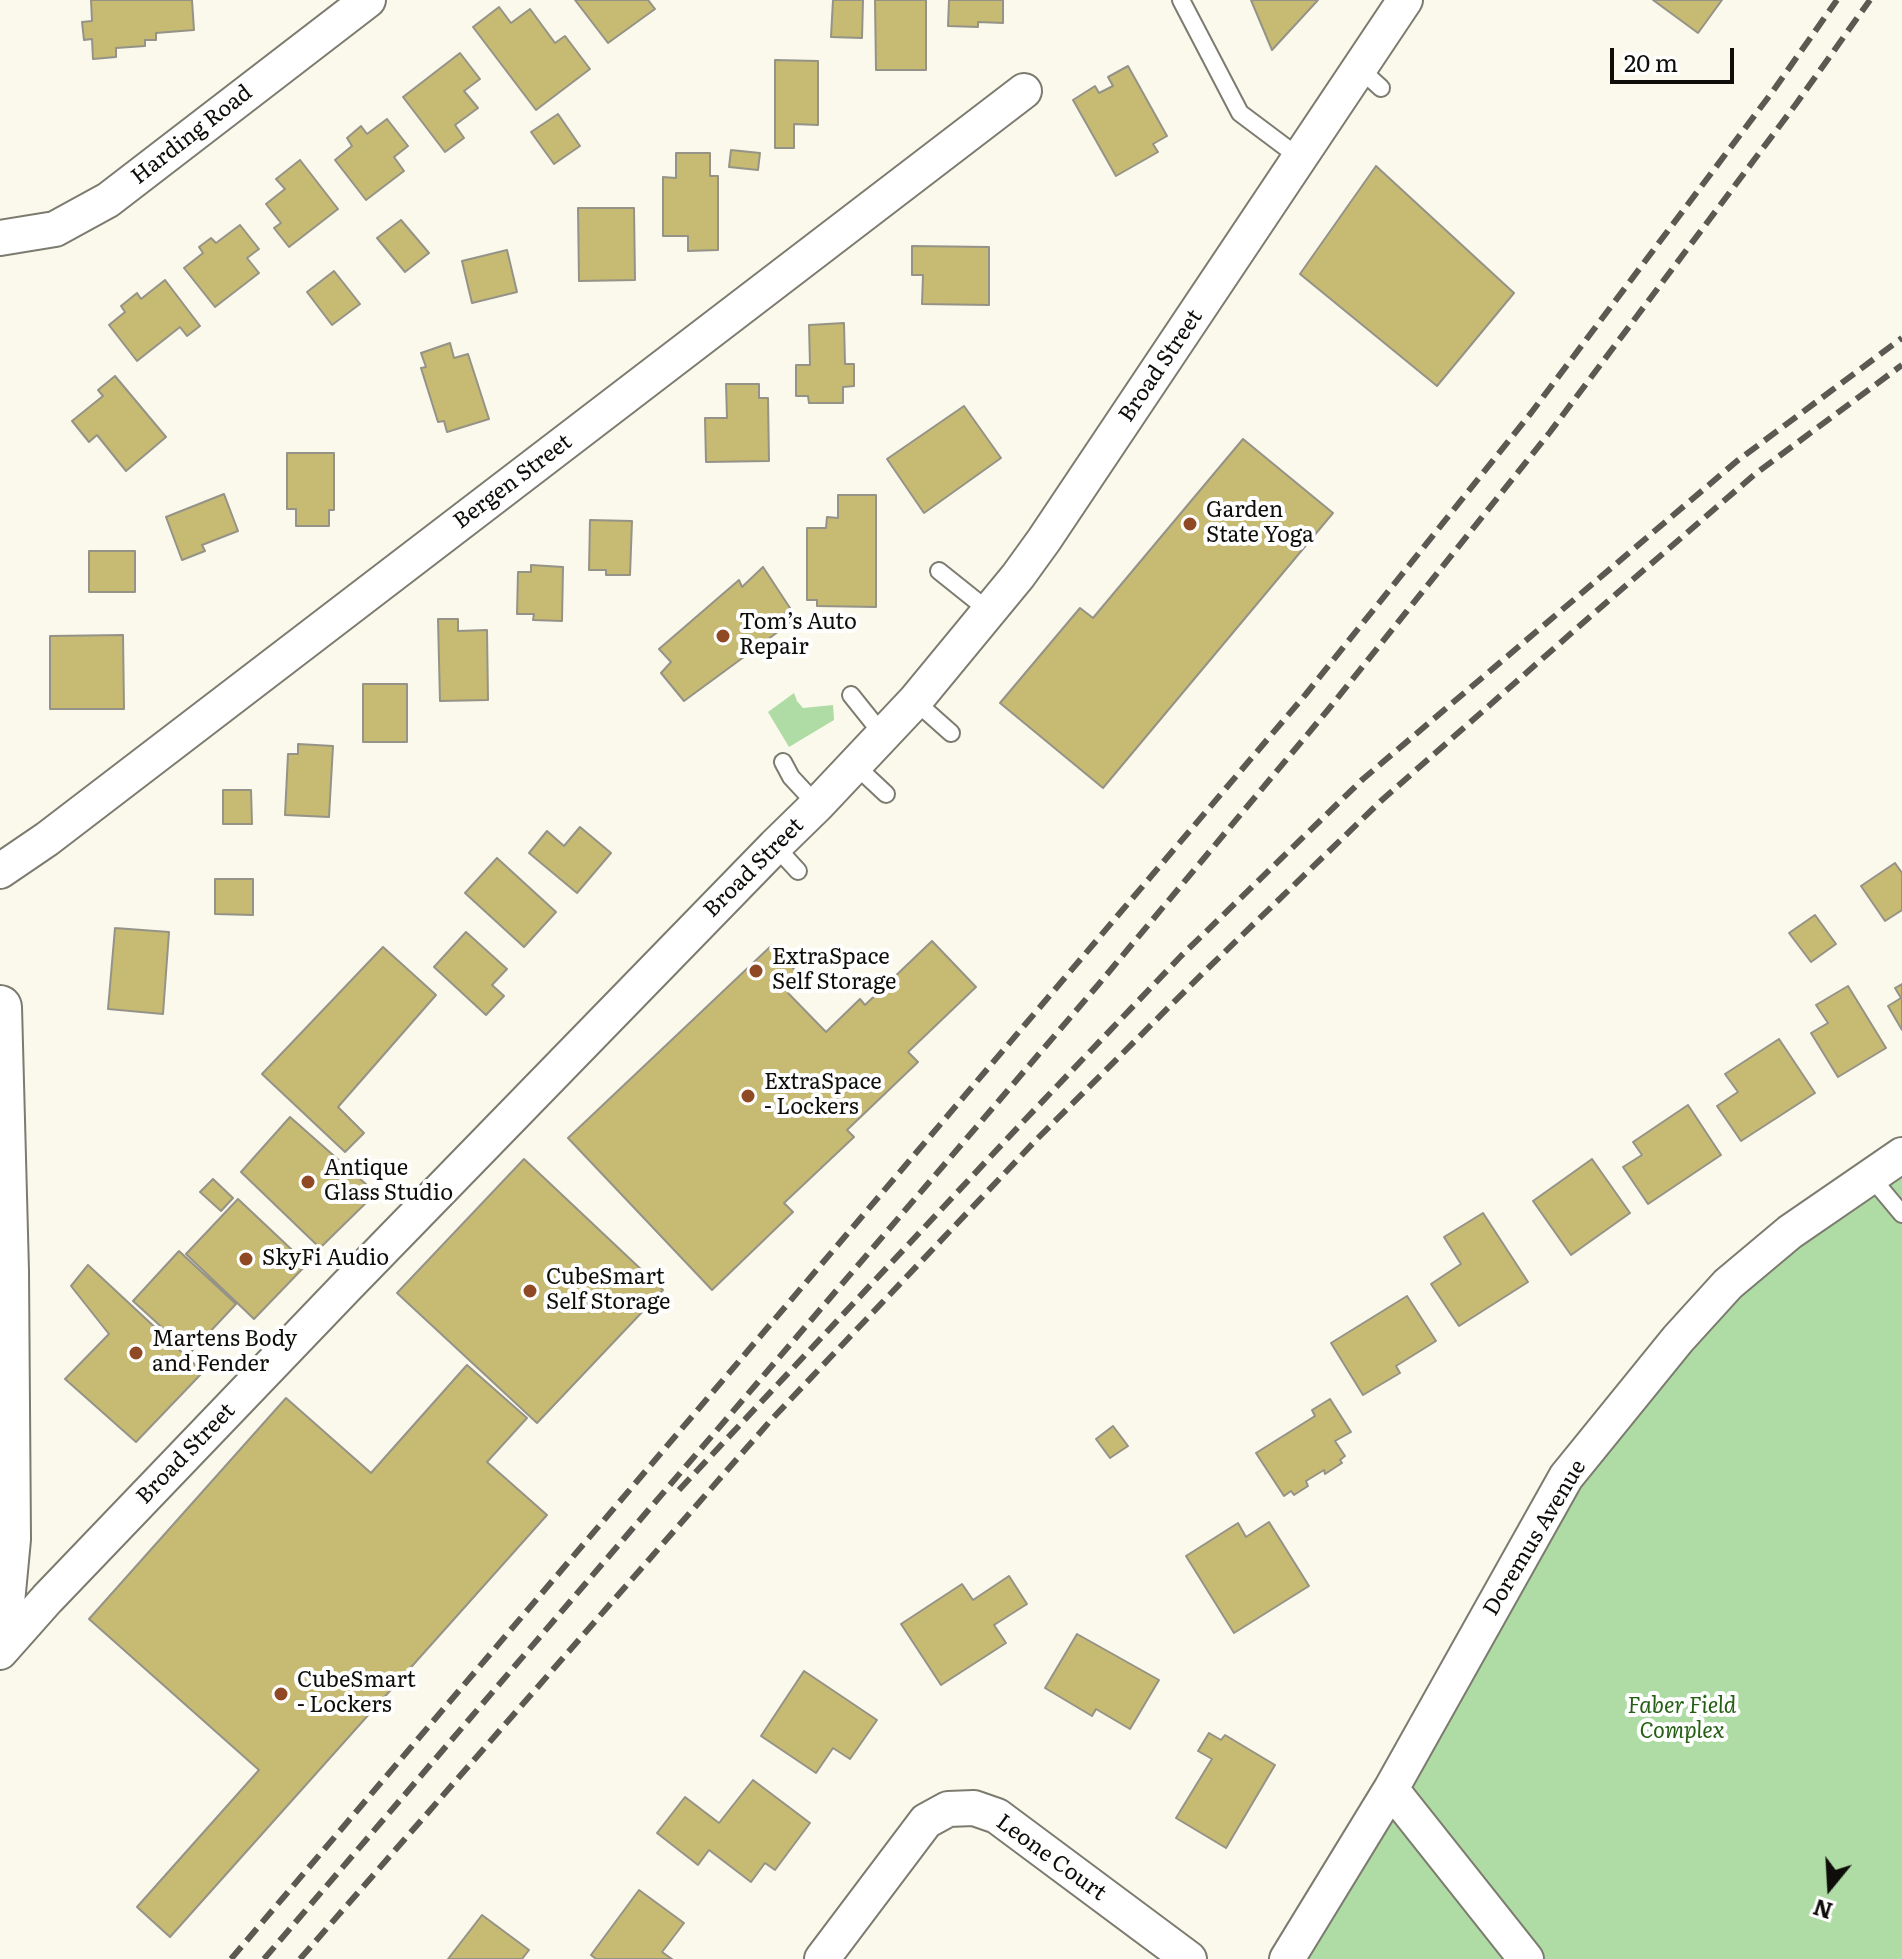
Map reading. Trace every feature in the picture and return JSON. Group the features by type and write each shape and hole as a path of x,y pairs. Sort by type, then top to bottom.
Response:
{"street":[{"name":"Harding Road","path":"0,238 55,229 108,200 368,0"},
{"name":"Broad Street","path":"0,1652 324,1309 915,701 1018,576 1300,158 1370,77 1405,0"},
{"name":"Bergen Street","path":"0,871 47,839 1024,91"},
{"path":"0,1007 9,1539 0,1634"},
{"name":"Doremus Avenue","path":"1287,1959 1391,1789 1566,1477 1678,1339 1728,1284 1790,1232 1902,1155"},
{"path":"1391,1789 1526,1959"},
{"name":"Leone Court","path":"822,1959 926,1821 948,1809 974,1808 997,1816 1189,1959"}],"lane":[{"path":"1181,0 1240,113 1300,158"},
{"path":"939,571 989,611"},
{"path":"851,695 883,735"},
{"path":"915,701 951,733"},
{"path":"783,762 791,777 817,805"},
{"path":"855,765 886,794"},
{"path":"775,846 798,871"},
{"path":"1871,1177 1902,1214"}],"green space":[{"path":"794,693 803,708 833,705 834,720 789,747 768,712"},
{"name":"Faber Field Complex","path":"1902,1156 1902,1959 1287,1959 1566,1477 1678,1339"}],"building":[{"path":"91,0 192,0 194,30 156,33 156,40 145,40 145,46 116,48 116,57 93,59 92,39 84,40 82,22 92,21"},
{"path":"575,0 648,0 655,9 608,43"},
{"path":"833,0 863,0 862,38 831,37"},
{"path":"875,0 926,0 926,70 876,70"},
{"path":"949,0 1003,0 1003,23 978,22 978,27 948,26"},
{"path":"1251,0 1318,0 1272,50"},
{"path":"1653,0 1722,0 1698,33"},
{"path":"499,7 511,23 530,9 555,43 565,36 590,69 536,110 473,27"},
{"path":"460,53 480,79 464,91 478,108 455,125 464,138 445,152 403,97"},
{"path":"775,60 818,61 818,125 794,124 794,148 775,148"},
{"path":"1128,66 1167,136 1153,144 1158,152 1116,176 1073,100 1095,86 1099,93 1113,86 1108,77"},
{"path":"558,114 580,146 554,164 531,132"},
{"path":"387,119 408,146 394,157 404,171 366,200 335,160 352,146 347,138 361,126 367,134"},
{"path":"731,150 760,153 758,170 729,167"},
{"path":"676,153 710,153 710,176 718,176 718,250 688,251 688,236 663,236 663,177 676,178"},
{"path":"300,160 338,209 289,247 274,228 281,223 266,204 285,189 276,179"},
{"path":"1376,166 1514,293 1437,386 1300,274"},
{"path":"578,208 634,208 635,280 579,281"},
{"path":"401,220 429,253 405,272 377,238"},
{"path":"240,225 259,249 247,258 259,273 215,307 184,268 203,253 199,247 211,238 216,243"},
{"path":"912,246 989,247 989,305 922,304 923,275 912,275"},
{"path":"507,250 517,292 472,303 462,261"},
{"path":"334,271 360,304 332,325 307,292"},
{"path":"165,280 200,326 187,336 180,327 137,361 109,325 125,312 121,306 137,293 141,299"},
{"path":"844,323 845,364 854,364 854,386 843,387 843,403 809,403 808,396 796,396 796,365 810,365 809,325"},
{"path":"450,343 454,358 468,354 489,419 447,432 444,421 438,422 421,368 426,367 421,353"},
{"path":"115,376 166,437 126,471 97,435 89,442 72,421 103,396 98,390"},
{"path":"726,384 759,384 759,398 768,398 769,461 706,462 705,418 727,418"},
{"path":"964,406 1001,458 924,513 887,459"},
{"path":"1243,439 1333,513 1103,788 1000,703 1080,608 1093,618"},
{"path":"287,453 334,453 334,510 329,510 329,526 296,526 296,509 287,509"},
{"path":"224,494 238,531 202,545 205,551 182,560 166,517"},
{"path":"838,495 876,495 876,607 817,606 817,600 807,600 807,528 826,528 827,517 838,518"},
{"path":"590,520 632,521 630,575 606,575 606,570 589,570"},
{"path":"89,551 135,551 135,592 89,592"},
{"path":"531,565 563,567 562,621 533,620 534,614 517,614 518,572 531,572"},
{"name":"Tom’s Auto Repair","path":"763,567 790,608 783,615 790,623 684,701 661,673 671,662 659,649 739,580 742,587"},
{"path":"438,619 458,619 458,631 487,630 488,700 440,701"},
{"path":"123,635 124,709 50,709 50,636"},
{"path":"363,684 407,684 407,742 363,742"},
{"path":"298,744 333,746 329,817 285,815 288,754 298,754"},
{"path":"223,790 251,790 252,824 223,824"},
{"path":"580,827 611,853 577,893 529,853 547,831 564,846"},
{"path":"497,858 556,912 524,947 465,893"},
{"path":"1895,863 1902,873 1902,910 1885,921 1861,886"},
{"path":"215,879 253,879 253,915 215,914"},
{"path":"1815,915 1836,944 1811,962 1789,933"},
{"path":"115,928 169,932 163,1014 108,1009"},
{"path":"466,932 507,969 492,985 504,996 486,1015 434,967"},
{"name":"ExtraSpace - Lockers","path":"932,941 976,987 908,1052 918,1062 847,1130 854,1137 784,1203 793,1212 712,1290 568,1138 772,945 803,979 788,993 826,1032 860,999 865,1005"},
{"path":"383,947 436,995 338,1107 364,1133 345,1152 262,1074"},
{"path":"1902,984 1902,1030 1888,1006 1901,998 1895,988"},
{"path":"1848,986 1886,1048 1838,1077 1811,1033 1828,1023 1816,1005"},
{"path":"1779,1039 1815,1093 1741,1141 1717,1106 1738,1092 1725,1074"},
{"path":"1688,1105 1721,1155 1648,1204 1623,1167 1642,1155 1633,1142"},
{"name":"Antique Glass Studio","path":"290,1117 376,1193 320,1248 241,1172"},
{"name":"CubeSmart Self Storage","path":"524,1159 663,1290 537,1423 397,1293"},
{"path":"1592,1159 1630,1213 1571,1255 1533,1201"},
{"path":"213,1179 233,1198 221,1211 200,1192"},
{"name":"SkyFi Audio","path":"238,1199 307,1264 254,1319 186,1254"},
{"path":"1483,1213 1528,1282 1459,1326 1431,1284 1461,1264 1444,1237"},
{"path":"179,1251 236,1304 190,1353 133,1301"},
{"name":"Martens Body and Fender","path":"88,1265 203,1372 136,1442 65,1379 109,1334 71,1286"},
{"path":"1407,1296 1436,1341 1396,1366 1400,1373 1363,1395 1331,1343"},
{"name":"CubeSmart - Lockers","path":"467,1365 527,1418 487,1462 547,1515 170,1937 137,1907 259,1770 89,1619 286,1398 371,1473"},
{"path":"1330,1399 1351,1432 1335,1441 1345,1456 1340,1460 1342,1463 1306,1481 1308,1486 1294,1495 1291,1491 1284,1496 1256,1453 1315,1416 1312,1410"},
{"path":"1113,1426 1128,1446 1110,1458 1096,1439"},
{"path":"1269,1522 1309,1586 1234,1633 1186,1556 1238,1523 1246,1537"},
{"path":"1009,1576 1027,1604 994,1625 1006,1643 941,1685 901,1624 962,1584 973,1600"},
{"path":"1077,1634 1159,1680 1130,1729 1096,1709 1092,1716 1045,1688"},
{"path":"804,1671 877,1720 850,1759 833,1748 816,1773 761,1736"},
{"path":"1209,1733 1221,1740 1225,1735 1275,1765 1226,1848 1176,1818 1212,1759 1198,1751"},
{"path":"753,1780 810,1823 775,1870 765,1863 751,1882 709,1850 698,1865 657,1833 685,1797 719,1823"},
{"path":"639,1890 684,1923 662,1952 672,1959 596,1959 591,1955"},
{"path":"482,1915 529,1950 522,1959 448,1959"}],"railway":[{"path":"231,1959 1306,694 1531,413 1773,91 1837,0"},
{"path":"264,1959 1098,985 1327,711 1550,432 1796,104 1870,0"},
{"path":"679,1490 1181,956 1363,779 1737,461 1902,338"},
{"path":"300,1959 771,1420 1038,1138 1203,973 1382,800 1593,614 1755,474 1902,365"}],"place":[{"name":"Garden State Yoga","path":"1190,524"},
{"name":"Tom’s Auto Repair","path":"723,636"},
{"name":"ExtraSpace Self Storage","path":"756,971"},
{"name":"ExtraSpace - Lockers","path":"748,1096"},
{"name":"Antique Glass Studio","path":"308,1182"},
{"name":"SkyFi Audio","path":"246,1259"},
{"name":"CubeSmart Self Storage","path":"530,1291"},
{"name":"Martens Body and Fender","path":"136,1353"},
{"name":"CubeSmart - Lockers","path":"281,1694"}]}
